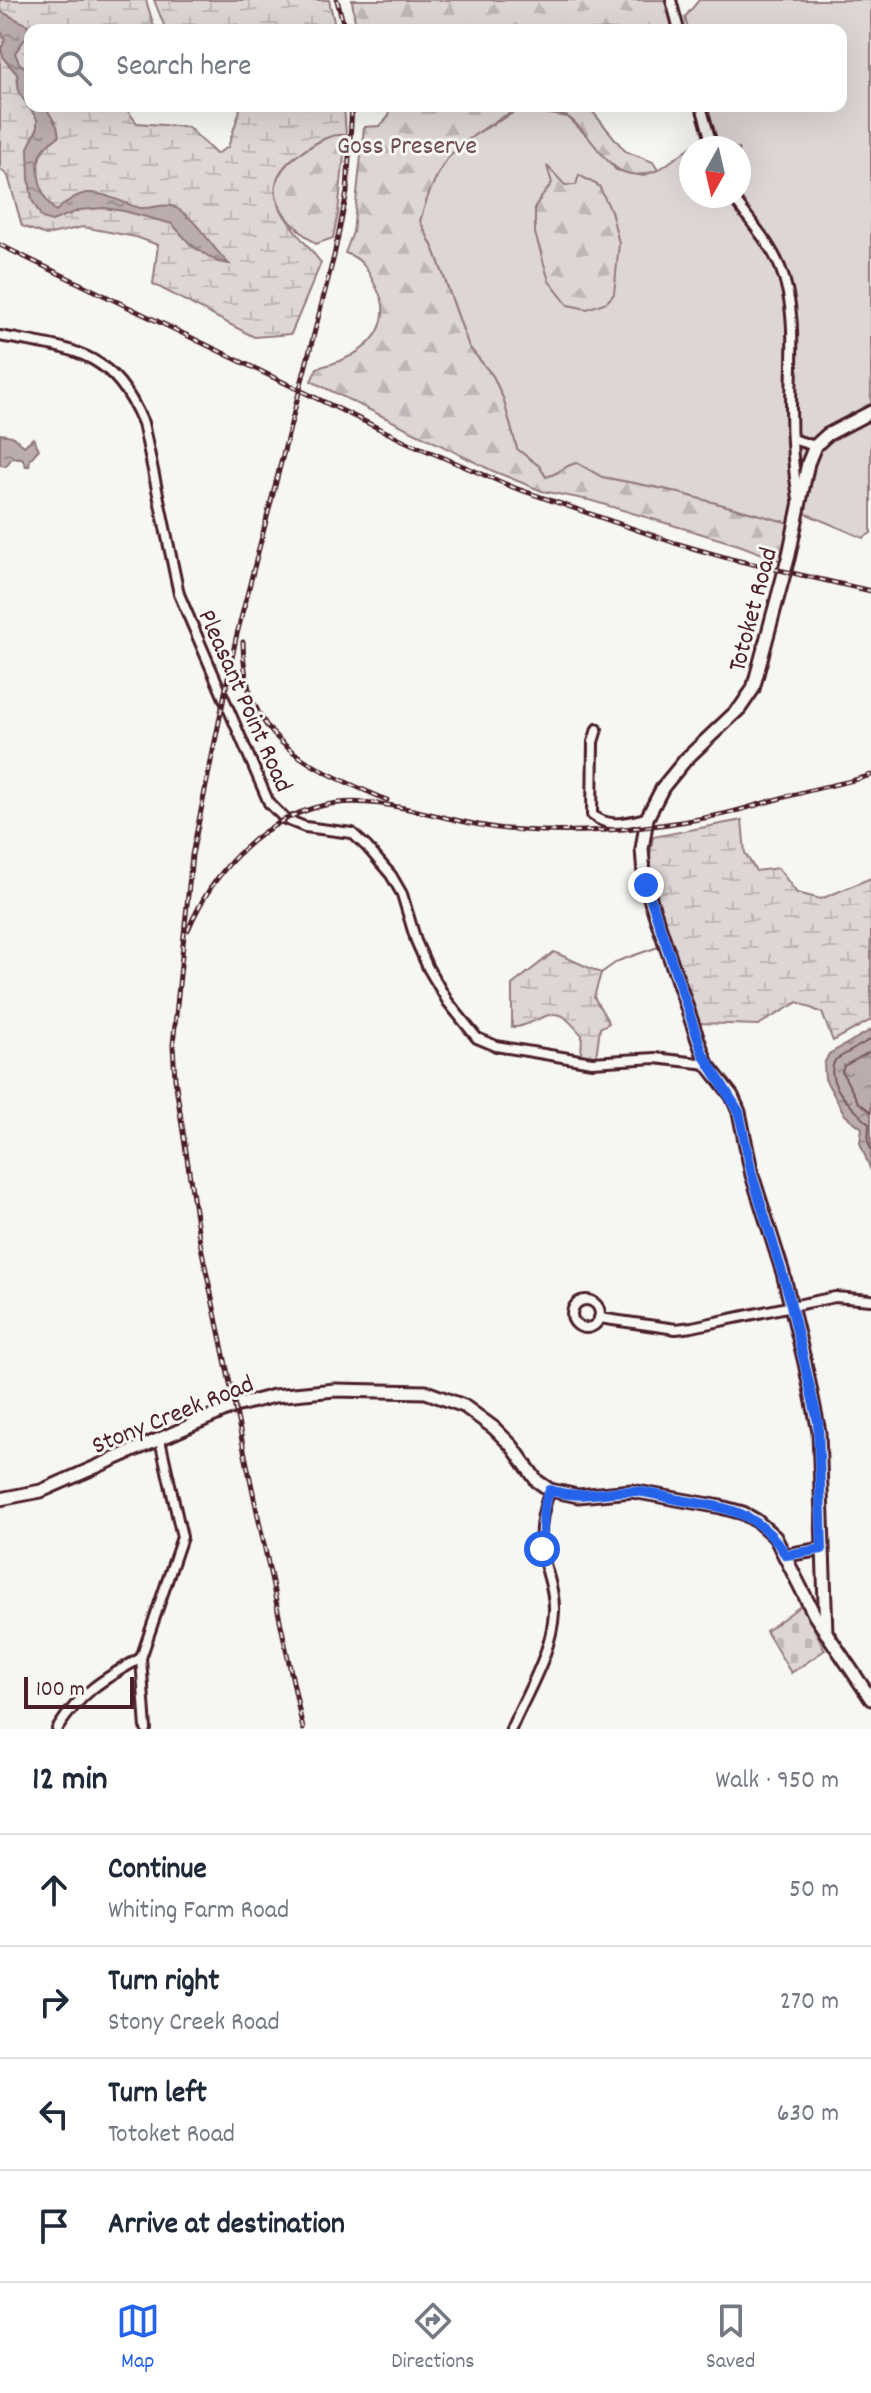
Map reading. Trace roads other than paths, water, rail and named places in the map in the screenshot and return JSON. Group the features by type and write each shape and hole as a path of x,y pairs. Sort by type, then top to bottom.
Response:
{"main road":[{"path":"798,504 815,446 827,435 871,412"},
{"name":"Totoket Road","path":"798,504 789,555 753,689 731,718 671,775 647,818 642,849 646,885 707,1064 732,1096 739,1112 752,1175 791,1305 818,1422 826,1633"},
{"name":"Stony Creek Road","path":"0,1499 41,1491 235,1406 274,1396 335,1390 426,1392 464,1406 494,1428 512,1446 537,1481 550,1490"},
{"path":"550,1490 578,1496 632,1491 721,1507 757,1521 775,1537 826,1633 871,1699"},
{"path":"786,1555 822,1549"}],"street":[{"path":"671,0 677,24"},
{"path":"703,112 710,136"},
{"name":"Totoket Road","path":"740,208 779,265 787,292 791,331 792,439 798,504"},
{"name":"Pleasant Point Road","path":"0,336 69,348 97,360 119,379 143,423 179,594 269,803 285,819 305,827 352,833 367,847 391,875 402,894 428,968 448,1002 477,1038 496,1046 592,1062 655,1058 707,1064"},
{"path":"792,439 815,446"},
{"path":"597,729 593,742 592,815 598,820 617,825 647,818"},
{"path":"599,1318 676,1329 835,1297 871,1300"},
{"path":"146,1729 141,1658 182,1537 160,1440"},
{"path":"511,1729 546,1649 553,1619 553,1595 541,1536 544,1507 550,1490"},
{"path":"57,1729 79,1698 98,1681 141,1658"}],"water":[{"path":"0,11 26,24 24,40 15,53 24,67 24,100 19,93 17,74 4,59 1,49 5,40 0,29"},
{"path":"32,112 49,112 57,126 59,136 44,149 39,164 42,191 56,211 80,194 88,193 139,208 173,207 192,221 229,264 218,262 192,246 172,224 124,211 104,208 80,210 52,221 42,218 32,200 29,179 28,148 37,129 37,119"},
{"path":"0,434 12,436 24,446 33,438 39,449 30,459 29,466 22,458 12,458 6,466 0,465"},
{"path":"871,1030 871,1171 860,1143 862,1128 845,1115 825,1079 824,1064 829,1054"}],"waterway":[{"path":"601,973 618,961 658,947"}],"railway":[{"path":"337,0 343,24"},
{"path":"303,1729 199,1237 175,1079 173,1045 192,855 236,638 334,256 347,192 352,112"},
{"path":"0,245 409,443 515,488 675,543 871,591"},
{"path":"243,642 246,676 254,704 285,746 331,775 387,800"},
{"path":"188,930 210,889 240,852 277,824 321,806 343,802 389,805 506,829 616,829 671,824 724,814 871,775"}],"park label":[{"name":"Goss Preserve","path":"407,144"}]}
